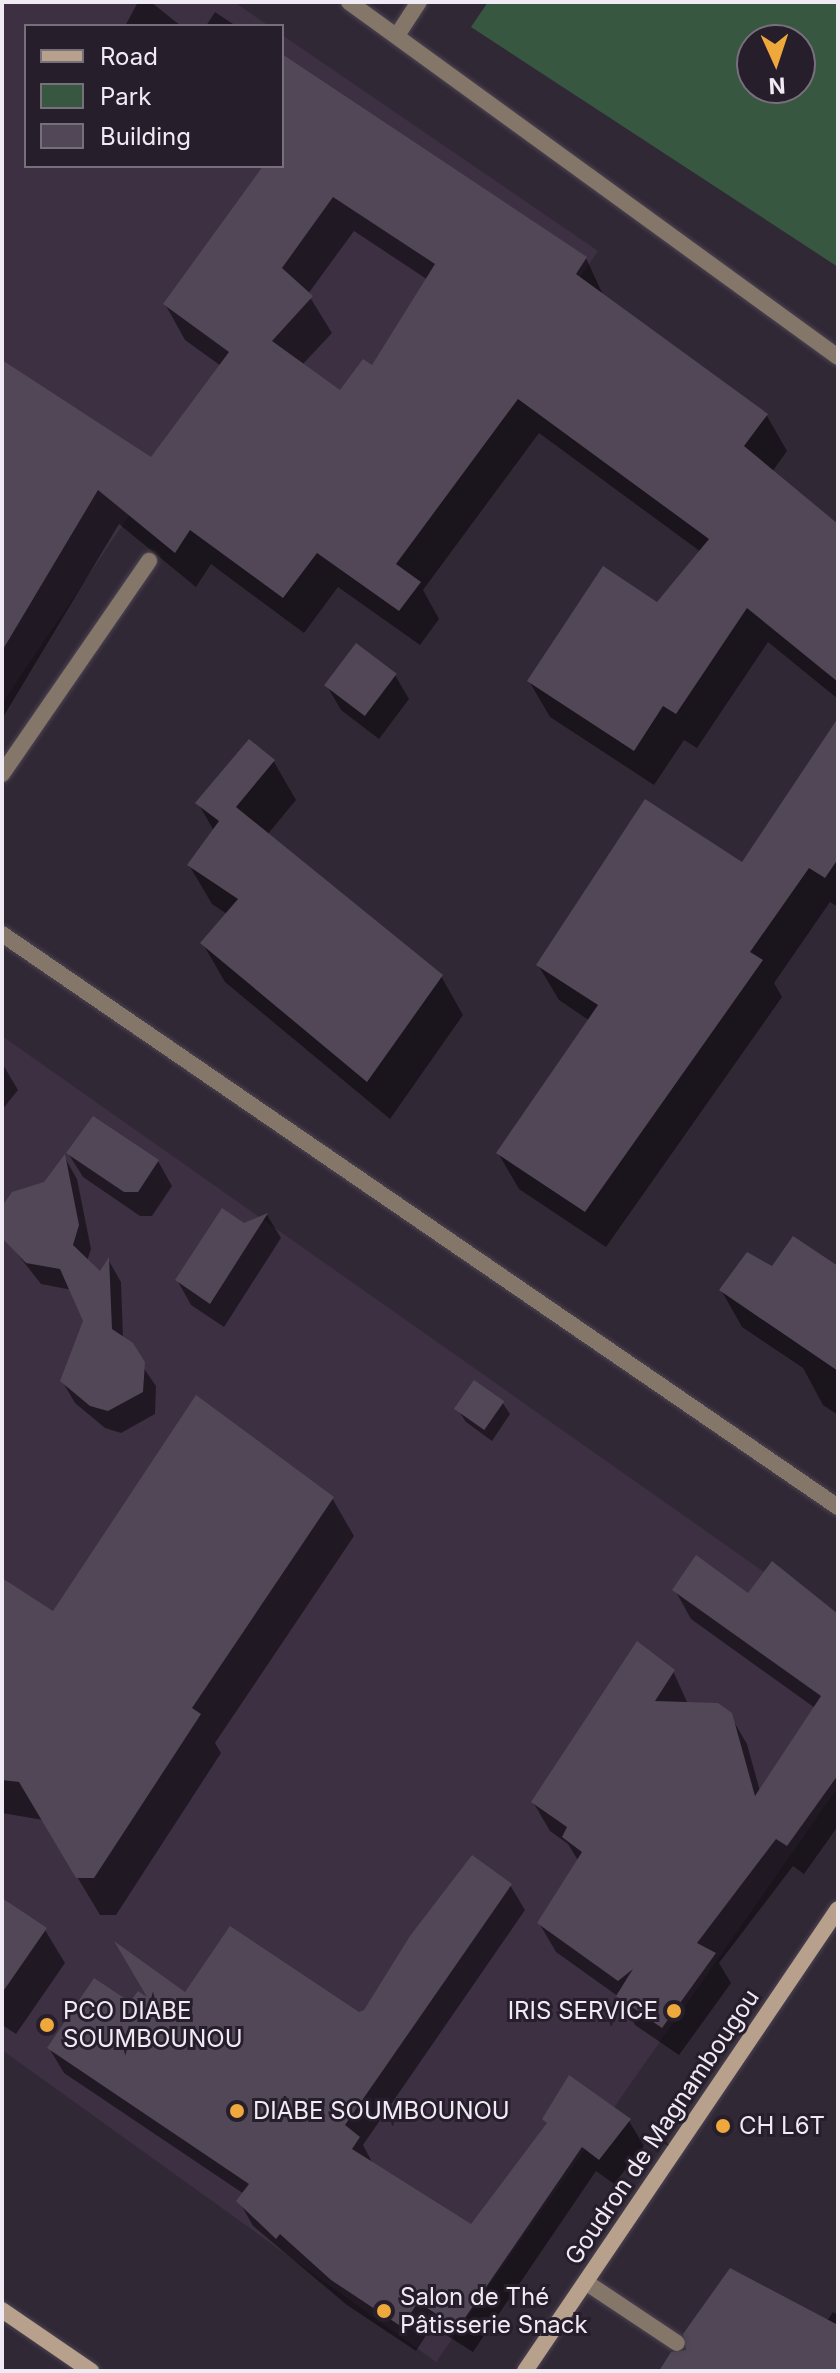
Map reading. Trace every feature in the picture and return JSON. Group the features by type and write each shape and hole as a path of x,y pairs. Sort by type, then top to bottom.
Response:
{"street":[{"path":"349,2 398,34 838,357"},
{"path":"398,34 419,2"},
{"path":"2,774 149,561"},
{"path":"2,934 838,1507"},
{"name":"Goudron de Magnambougou","path":"525,2371 838,1909"},
{"path":"587,2283 677,2343"},
{"path":"2,2310 91,2371"}],"shaded area":[{"path":"2,2 234,2 266,24 24,24 24,168 284,168 284,36 598,251 366,587 174,449 2,703"},
{"path":"2,1036 838,1624 838,1787 436,2362 2,2050"}],"green space":[{"path":"488,2 838,2 838,267 471,27"}],"building":[{"path":"284,55 587,257 576,274 768,414 744,446 838,524 838,682 747,608 676,714 663,706 634,751 527,681 603,566 657,602 709,539 518,399 396,564 421,582 399,611 317,553 283,598 190,530 175,553 98,490 2,651 2,360 151,457 229,352 163,304 262,168 284,168","holes":["333,197 435,264 372,365 363,359 340,390 272,341 313,296 282,268"]},
{"path":"356,643 397,674 365,716 324,685"},
{"path":"838,718 838,859 825,878 809,868 750,952 763,960 585,1212 496,1153 598,1005 536,965 645,799 742,862"},
{"path":"249,739 275,760 236,807 443,975 367,1082 200,943 238,899 187,865 219,821 195,803"},
{"path":"93,1116 159,1160 138,1192 124,1192 66,1153"},
{"path":"65,1154 79,1225 73,1245 100,1271 109,1257 112,1329 133,1343 145,1362 143,1392 108,1411 90,1406 60,1381 83,1321 60,1269 26,1263 2,1238 2,1206 12,1192 44,1182"},
{"path":"222,1208 244,1223 268,1213 210,1304 175,1280"},
{"path":"793,1236 838,1266 838,1371 719,1290 747,1252 772,1266"},
{"path":"474,1380 504,1401 484,1430 454,1409"},
{"path":"196,1395 334,1497 192,1708 201,1714 94,1878 76,1878 19,1782 2,1780 2,1578 53,1611"},
{"path":"696,1555 748,1593 772,1561 838,1614 838,1775 787,1846 776,1839 697,1943 716,1953 662,2028 616,1996 633,1969 618,1981 537,1923 582,1852 562,1837 567,1827 531,1802 637,1641 675,1670 655,1701 718,1703 732,1713 755,1796 821,1696 672,1590"},
{"path":"472,1855 512,1884 345,2125 360,2137 352,2149 471,2224 547,2123 542,2119 569,2075 631,2119 599,2160 582,2147 458,2328 418,2302 402,2327 331,2280 280,2234 276,2239 236,2201 249,2184 47,2048 94,1978 130,2002 138,1991 147,1997 114,1941 185,1992 230,1926 359,2012 364,2010 410,1936"},
{"path":"2,1898 47,1928 2,1993"},
{"path":"730,2268 838,2325 838,2371 659,2371 671,2352 686,2350 683,2334"}],"place":[{"name":"IRIS SERVICE","path":"674,2011"},
{"name":"PCO DIABE SOUMBOUNOU","path":"47,2025"},
{"name":"DIABE SOUMBOUNOU","path":"237,2111"},
{"name":"CH L6T","path":"723,2126"},
{"name":"Salon de Thé Pâtisserie Snack","path":"384,2311"}]}
